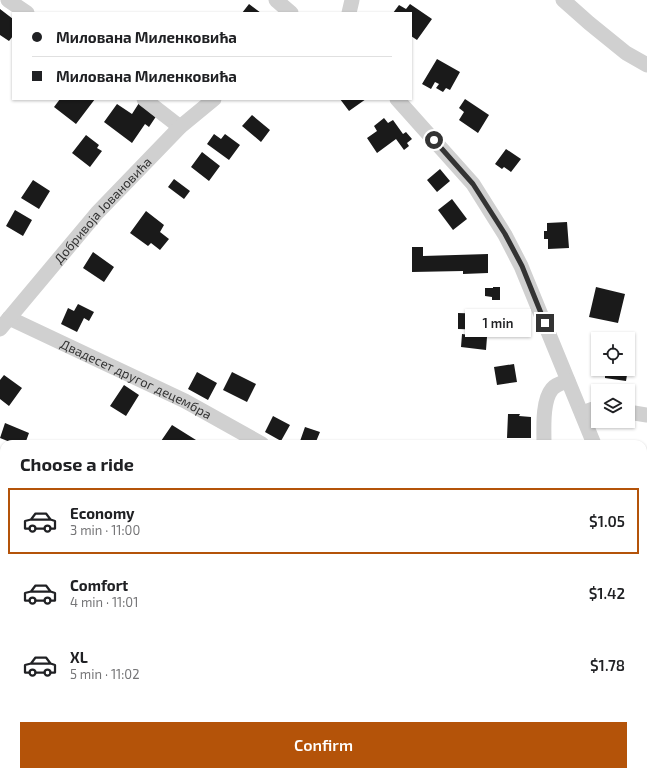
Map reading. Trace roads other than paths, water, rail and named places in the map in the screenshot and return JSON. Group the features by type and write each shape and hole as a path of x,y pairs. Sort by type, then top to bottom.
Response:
{"street":[{"path":"8,0 25,12"},
{"path":"276,0 290,12"},
{"path":"349,12 352,0"},
{"path":"563,0 626,54 647,65"},
{"path":"145,100 180,127"},
{"name":"Добривоја Јовановића","path":"4,324 97,213 180,127 213,100"},
{"path":"398,100 473,184 505,234 522,266 592,440"},
{"name":"Двадесет другог децембра","path":"4,324 185,401 255,440"},
{"path":"544,440 544,423 548,395 552,388 568,381"},
{"path":"582,413 591,409"},
{"path":"635,413 647,415"}]}
